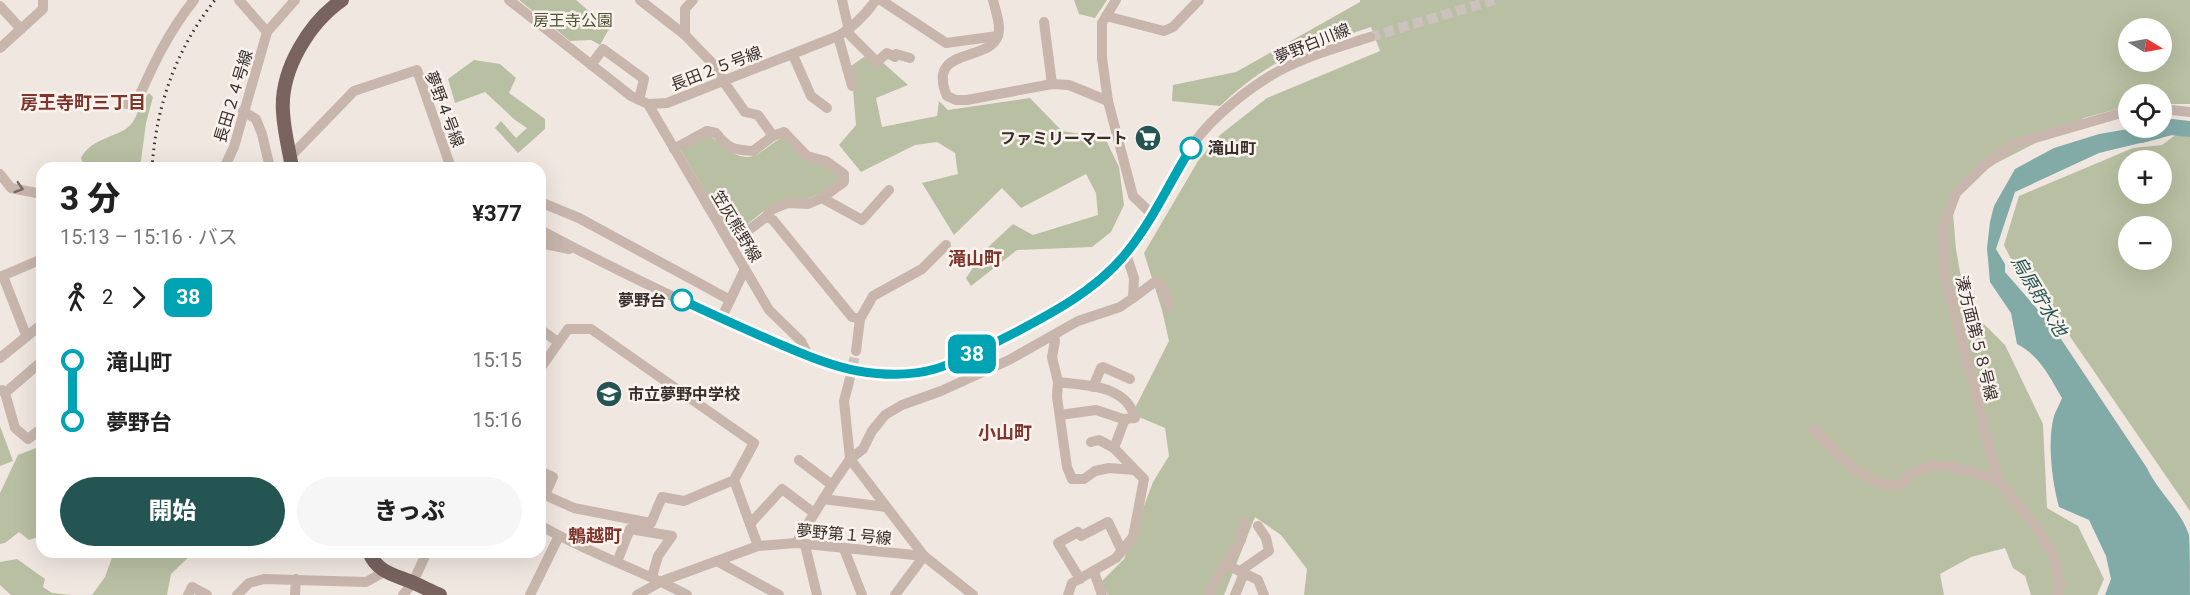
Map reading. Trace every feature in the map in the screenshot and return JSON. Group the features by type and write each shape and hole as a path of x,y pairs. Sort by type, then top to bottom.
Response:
{"main road":[{"path":"291,162 283,110 287,78 297,51 312,27 342,0"},
{"path":"371,558 384,572 440,595"}],"street":[{"path":"0,48 43,4 34,0"},
{"path":"126,104 137,101 155,59 179,19 194,0"},
{"path":"239,0 267,32 295,0"},
{"path":"509,0 591,65 644,102"},
{"path":"640,0 685,35 717,68 745,112 758,116 773,136"},
{"path":"685,35 685,9 693,0"},
{"path":"842,0 850,35 877,62 887,53 895,57 896,54 910,58"},
{"name":"長田２５号線","path":"644,102 667,103 838,36 850,30 876,0"},
{"path":"882,0 945,43 998,36"},
{"path":"993,0 1000,29 995,43 986,49 954,58 944,70 942,84 946,96 956,100 967,100 1053,84 1069,85 1108,101"},
{"path":"1116,0 1102,23 1102,58 1108,101 1133,196 1153,215"},
{"path":"1106,16 1164,31 1173,27 1199,0"},
{"path":"0,6 21,29"},
{"path":"1044,22 1053,84"},
{"name":"長田２４号線","path":"227,162 234,147 267,32"},
{"path":"838,36 852,86"},
{"name":"夢野白川線","path":"546,233 721,319 809,357 857,371 899,374 932,370 956,363 1006,337 1077,296 1103,276 1126,254 1153,215 1195,141 1234,102 1277,72 1370,37"},
{"path":"591,65 603,49 644,79 644,102"},
{"path":"793,55 811,96 827,108"},
{"name":"夢野４号線","path":"292,162 354,91 417,70 450,162"},
{"name":"笠灰熊野線","path":"644,102 769,310 801,342 809,357"},
{"path":"2172,109 2190,112"},
{"path":"243,111 256,119 269,162"},
{"name":"湊方面第５８号線","path":"2057,595 2060,584 2053,554 2034,524 1998,480 1945,276 1943,228 1956,193 1985,165 2014,144 2118,114"},
{"path":"674,149 708,131 716,133 725,146 739,151 753,152 773,136 784,132 807,156 826,161 844,174 844,182 822,198 808,204 788,204 771,210 766,217 730,244"},
{"path":"0,174 11,188 36,193"},
{"path":"822,198 862,220 889,190"},
{"path":"546,204 579,218 730,300"},
{"path":"766,217 773,220 852,317 860,319"},
{"name":"夢野白川線","path":"546,244 584,253"},
{"path":"856,351 860,319 873,296 922,269 946,245"},
{"path":"1126,254 1134,278 1133,298"},
{"path":"26,335 1,277 36,262"},
{"path":"721,319 745,269"},
{"path":"817,595 800,544 814,513 831,485 850,459 863,449 872,430 885,415 902,405 942,391 1009,360 1078,321 1120,307 1156,281 1163,290 1169,306"},
{"path":"0,358 36,328"},
{"path":"546,360 568,329 591,329 754,443 735,480 684,501 662,497 651,523 574,508 546,495"},
{"path":"546,333 558,342"},
{"path":"1054,335 1052,357 1058,382 1057,397 1067,467 1072,479 1084,479 1095,471 1109,468 1135,470"},
{"path":"36,366 3,391 15,428 28,439 36,433"},
{"path":"1093,387 1101,368 1130,379"},
{"path":"849,382 844,401 850,459 924,556 973,595"},
{"path":"1058,382 1113,390 1133,409 1135,418 1125,419 1096,410 1060,415"},
{"path":"1114,448 1125,419"},
{"path":"1814,429 1861,475 1882,484 1900,484 1908,475 1935,464 1998,480"},
{"path":"1068,595 1072,583 1116,558 1133,537 1144,478 1114,448 1099,440 1091,442"},
{"path":"799,460 831,485"},
{"path":"546,474 553,477 546,493"},
{"path":"735,480 758,546"},
{"path":"750,524 782,489 814,513"},
{"path":"823,499 886,507"},
{"path":"1080,579 1058,543 1078,532 1081,536 1108,522 1122,551"},
{"path":"1210,595 1211,589 1241,540 1245,522"},
{"path":"1235,595 1243,576 1243,569 1269,551 1266,538 1258,526"},
{"path":"546,528 687,595"},
{"path":"617,562 630,529 672,536 658,556 657,579"},
{"path":"530,595 559,536"},
{"name":"夢野第１号線","path":"637,595 657,579 758,546 800,544 924,556"},
{"path":"844,549 862,595"},
{"path":"895,595 924,556"},
{"path":"403,595 413,582 424,558"},
{"path":"717,561 779,595"},
{"path":"1227,565 1258,580 1264,595"},
{"path":"237,595 249,583 264,579 366,582 384,572"},
{"path":"1094,572 1102,595"},
{"path":"295,595 296,579"},
{"path":"188,595 192,587 207,595"}],"green space":[{"name":"房王寺公園","path":"519,0 576,0 591,13 602,14 613,22 600,45 591,40 570,41"},
{"path":"1074,0 1107,0 1095,18 1079,14"},
{"path":"1360,0 2190,0 2190,104 2172,104 2172,84 2118,84 2118,109 2084,118 1979,172 1952,202 1956,249 1966,306 2005,345 2043,424 2047,508 2078,526 2104,579 2097,595 2031,595 2025,576 2013,568 2005,548 1971,557 1940,574 1944,595 1304,595 1307,569 1281,535 1255,517 1224,595 1108,595 1101,582 1124,559 1153,482 1169,456 1165,428 1132,414 1169,341 1144,253 1198,161 1220,135 1267,98 1380,51 1371,27 1286,58 1246,83 1220,106 1172,101 1173,85 1236,72"},
{"path":"871,52 908,85 876,98 882,127 937,116 939,101 948,110 1030,98 1062,131 1105,138 1119,167 1124,205 1111,232 1092,247 1017,250 971,286 966,278 985,250 1013,224 1033,235 1098,215 1096,193 1086,174 1021,208 1002,188 954,235 922,183 958,174 955,153 937,142 915,145 861,172 839,145 856,125 851,66"},
{"path":"474,60 500,64 516,78 509,93 545,119 545,129 518,153 495,128 501,121 516,138 527,128 485,92 455,103 448,79"},
{"path":"149,93 153,97 146,123 141,162 82,162 81,158 92,145 121,132 132,123"},
{"path":"2190,124 2190,511 2060,322 2015,267 2004,245 2019,196 2118,154 2118,204 2172,204 2172,150 2128,150 2162,145"},
{"path":"710,135 732,152 745,157 758,154 783,137 839,175 839,180 824,192 807,199 770,206 735,234 729,233 682,152 682,149"},
{"path":"0,426 13,461 0,466"},
{"path":"36,448 36,538 29,540 19,532 5,543 0,544 0,493 18,455"},
{"path":"112,558 188,558 171,574 167,595 92,595 105,577"},
{"path":"17,559 45,579 43,587 52,593 72,595 11,595 0,585 0,562"}],"water":[{"path":"2118,131 2118,138 2161,138 2099,153 2015,192 1996,249 2005,264 2005,272 2053,327 2157,485 2181,517 2189,535 2190,595 2105,595 2111,579 2106,556 2089,520 2059,507 2056,497 2051,462 2051,437 2054,416 2062,398 2038,361 2017,344 2011,313 1990,282 1987,248 1990,222 1994,206 2015,169 2054,148 2099,134"}],"waterway":[{"name":"烏原貯水池","path":"2172,127 2190,129"}],"tunnel":[{"path":"1370,37 1494,0"},
{"path":"849,382 856,351"}],"railway":[{"path":"153,162 158,122 170,79 189,38 215,0"}],"bus line":[{"name":"38","path":"682,300 809,357 857,371 899,374 932,370 956,363 1016,332 1077,296 1103,276 1126,254 1153,215 1191,148"}],"place":[{"name":"ファミリーマート","path":"1148,138"},
{"name":"滝山町","path":"1191,148"},
{"name":"夢野台","path":"682,300"},
{"name":"市立夢野中学校","path":"609,394"}],"district":[{"name":"房王寺町三丁目","path":"83,103"},
{"name":"滝山町","path":"975,259"},
{"name":"小山町","path":"1005,433"},
{"name":"鵯越町","path":"595,536"}]}
